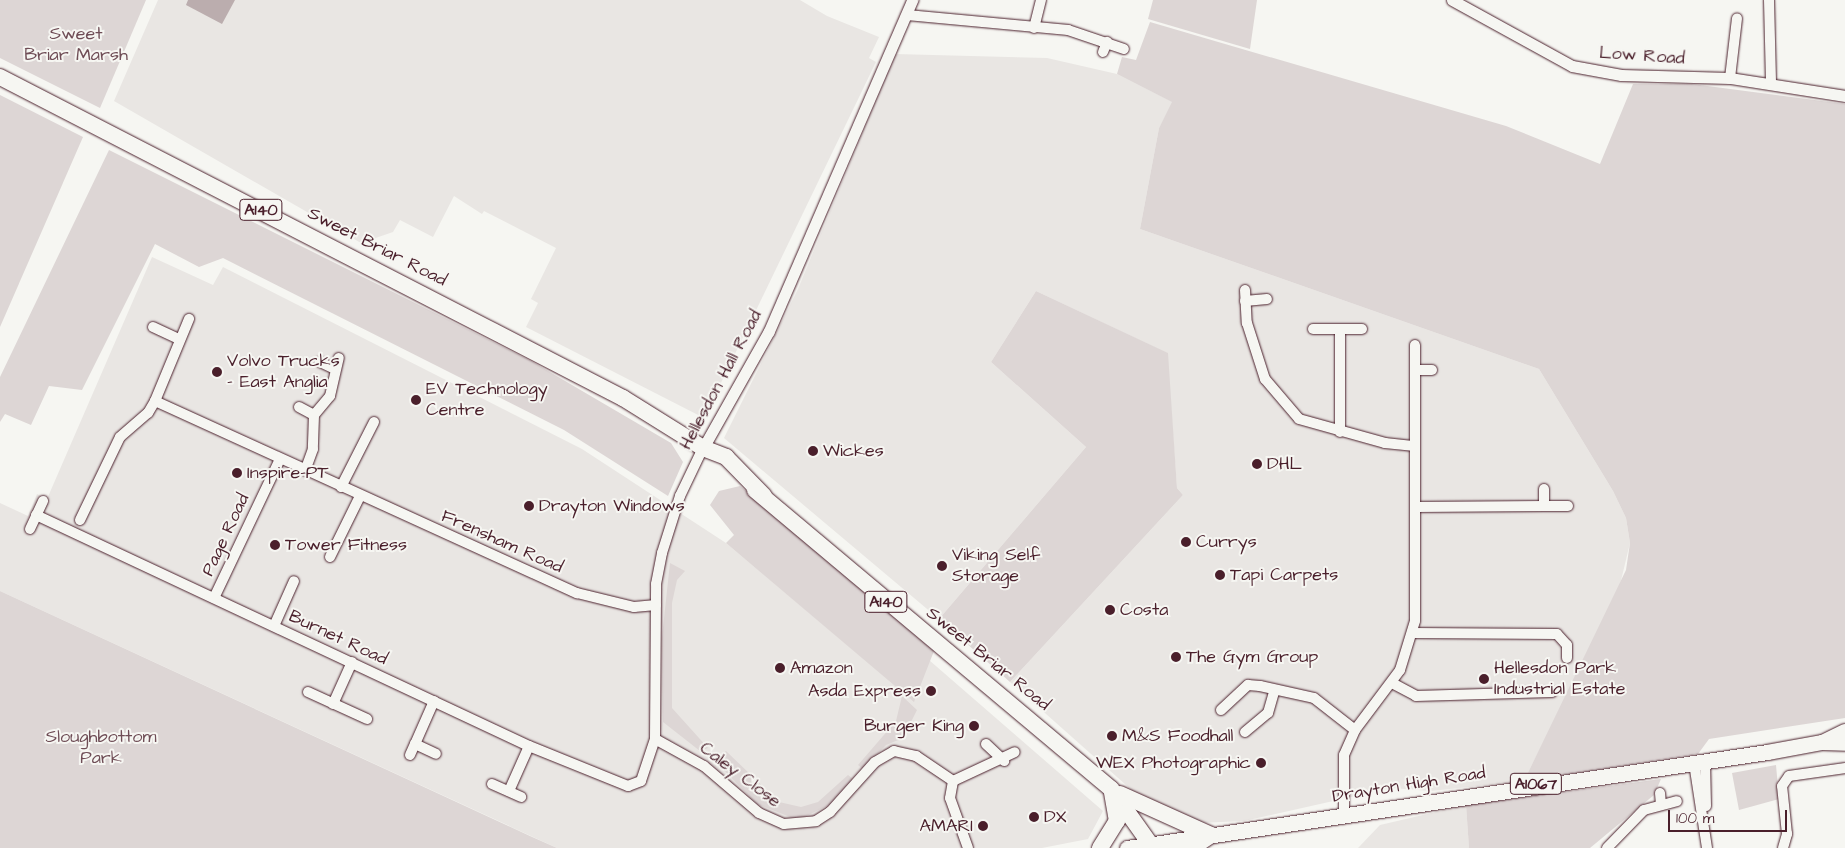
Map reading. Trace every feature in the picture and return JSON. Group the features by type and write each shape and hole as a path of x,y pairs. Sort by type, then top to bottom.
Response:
{"highway":[{"name":"Sweet Briar Road","path":"0,78 116,135 512,338 704,448 726,457 764,496 1111,789 1152,846"},
{"name":"A140","path":"1111,789 1211,836"},
{"path":"1100,848 1117,821 1111,789"},
{"name":"A1067","path":"1192,848 1211,836"}],"main road":[{"name":"Drayton High Road","path":"1822,742 1845,731"},
{"name":"Drayton High Road","path":"1152,846 1822,742 1845,743"},
{"name":"A1067","path":"1126,848 1152,846"}],"street":[{"name":"Hellesdon Hall Road","path":"628,786 641,781 654,739 656,605 666,534 704,448 772,324 856,121 907,15 912,0"},
{"path":"1034,28 1040,0"},
{"name":"Low Road","path":"1455,0 1572,66 1620,76 1730,78 1771,82 1845,96"},
{"path":"1769,0 1771,82"},
{"path":"907,15 1068,30 1124,49"},
{"path":"1730,78 1737,18"},
{"path":"1103,52 1107,42"},
{"path":"1245,290 1247,323 1270,388 1299,418 1340,432 1416,446"},
{"path":"1245,301 1267,299"},
{"path":"80,520 120,436 148,413 155,401 179,339 189,319"},
{"path":"153,327 179,339"},
{"path":"1314,329 1362,329"},
{"path":"1340,329 1340,432"},
{"path":"1344,815 1341,766 1355,730 1392,683 1413,633 1416,508 1415,345"},
{"path":"305,470 313,449 314,415 330,396 334,369 339,358"},
{"path":"320,362 334,369"},
{"path":"1415,370 1432,370"},
{"name":"Frensham Road","path":"155,401 360,496 585,596 634,607 656,605"},
{"path":"298,407 314,415"},
{"path":"341,487 360,458 374,422"},
{"name":"Page Road","path":"214,598 280,459"},
{"path":"1544,489 1544,506"},
{"path":"330,558 360,496"},
{"path":"30,529 43,501"},
{"path":"1416,508 1568,506"},
{"name":"Burnet Road","path":"36,515 529,746 628,786"},
{"path":"274,626 294,581"},
{"path":"1413,633 1557,634 1567,645 1567,658"},
{"path":"333,704 352,662"},
{"path":"1392,683 1416,696 1552,692"},
{"path":"1222,710 1248,684 1274,692 1314,698 1355,730"},
{"path":"308,692 367,719"},
{"path":"1244,732 1268,713 1274,692"},
{"path":"410,755 434,701"},
{"name":"Caley Close","path":"654,739 704,766 759,813 784,824 816,821 830,812 875,762 894,751 916,756 953,781"},
{"path":"415,744 436,754"},
{"path":"986,744 1004,761"},
{"path":"509,791 529,746"},
{"path":"968,848 950,798 953,781 1004,761 1015,752"},
{"path":"1700,762 1707,848"},
{"path":"1783,848 1787,834 1782,786 1789,776 1845,768"},
{"path":"492,784 521,797"},
{"path":"1607,848 1644,810 1661,798 1677,801"}],"shaded area":[{"path":"158,0 800,0 827,16 879,37 869,58 876,62 704,418 526,327 538,303 531,299 556,248 484,211 482,214 454,196 433,237 400,220 393,232 361,243 114,101"},
{"path":"188,0 235,0 222,24 186,5"},
{"path":"895,54 1047,58 1117,74 1173,102 1159,128 1140,229 1539,369 1613,491 1626,518 1630,543 1618,593 1524,781 1431,791 1391,788 1244,821 1198,823 1144,801 1010,682 1183,495 1177,488 1167,353 1036,291 991,362 1086,447 939,619 724,438 798,289"},
{"path":"152,257 213,285 223,267 582,449 726,543 914,701 929,660 1103,811 1088,839 1042,848 557,848 0,591 0,503 28,516 37,494 47,499"},
{"path":"1466,805 1469,848 1358,848 1380,825"}],"green space":[{"name":"Sweet Briar Marsh","path":"0,0 146,0 100,108 0,58"},
{"path":"1153,0 1257,0 1250,49 1148,19"},
{"path":"1150,22 1506,126 1600,164 1633,84 1692,84 1845,104 1845,718 1709,739 1698,754 1524,781 1626,570 1630,543 1626,518 1613,491 1539,369 1140,229 1159,128 1172,102 1117,74 1122,57 1136,60"},
{"name":"Sweet Briar Marsh","path":"0,95 83,137 0,327"},
{"path":"109,150 531,361 671,443 683,462 668,496 564,430 223,258 199,267 155,244 82,390 49,386 31,425 5,414 0,422 0,377"},
{"path":"1036,291 1168,353 1177,488 1183,495 1010,682 939,619 1086,447 991,362"},
{"path":"740,486 934,651 914,702 726,543 734,535 710,505 719,491"},
{"path":"670,563 685,571 677,580 672,603 672,708 708,748 700,751 663,722 662,637"},
{"name":"Sloughbottom Park","path":"0,591 530,836 557,848 0,848"},
{"path":"902,696 917,710 903,738 886,745 863,769 858,765 896,721"},
{"path":"726,751 779,802 801,807 818,802 848,775 853,779 833,803 798,820 757,804 714,760"},
{"path":"1776,765 1779,799 1739,810 1732,773"},
{"path":"1661,779 1654,795 1590,848 1469,848 1466,805"}],"place":[{"name":"Volvo Trucks - East Anglia","path":"217,372"},
{"name":"EV Technology Centre","path":"416,400"},
{"name":"Wickes","path":"813,451"},
{"name":"DHL","path":"1257,464"},
{"name":"Inspire-PT","path":"237,473"},
{"name":"Drayton Windows","path":"529,506"},
{"name":"Currys","path":"1186,542"},
{"name":"Tower Fitness","path":"275,545"},
{"name":"Viking Self Storage","path":"942,566"},
{"name":"Tapi Carpets","path":"1220,575"},
{"name":"Costa","path":"1110,610"},
{"name":"The Gym Group","path":"1176,657"},
{"name":"Amazon","path":"780,668"},
{"name":"Hellesdon Park Industrial Estate","path":"1484,679"},
{"name":"Asda Express","path":"931,691"},
{"name":"Burger King","path":"974,726"},
{"name":"M&S Foodhall","path":"1112,736"},
{"name":"WEX Photographic","path":"1261,763"},
{"name":"DX","path":"1034,817"},
{"name":"AMARI","path":"983,826"}]}
